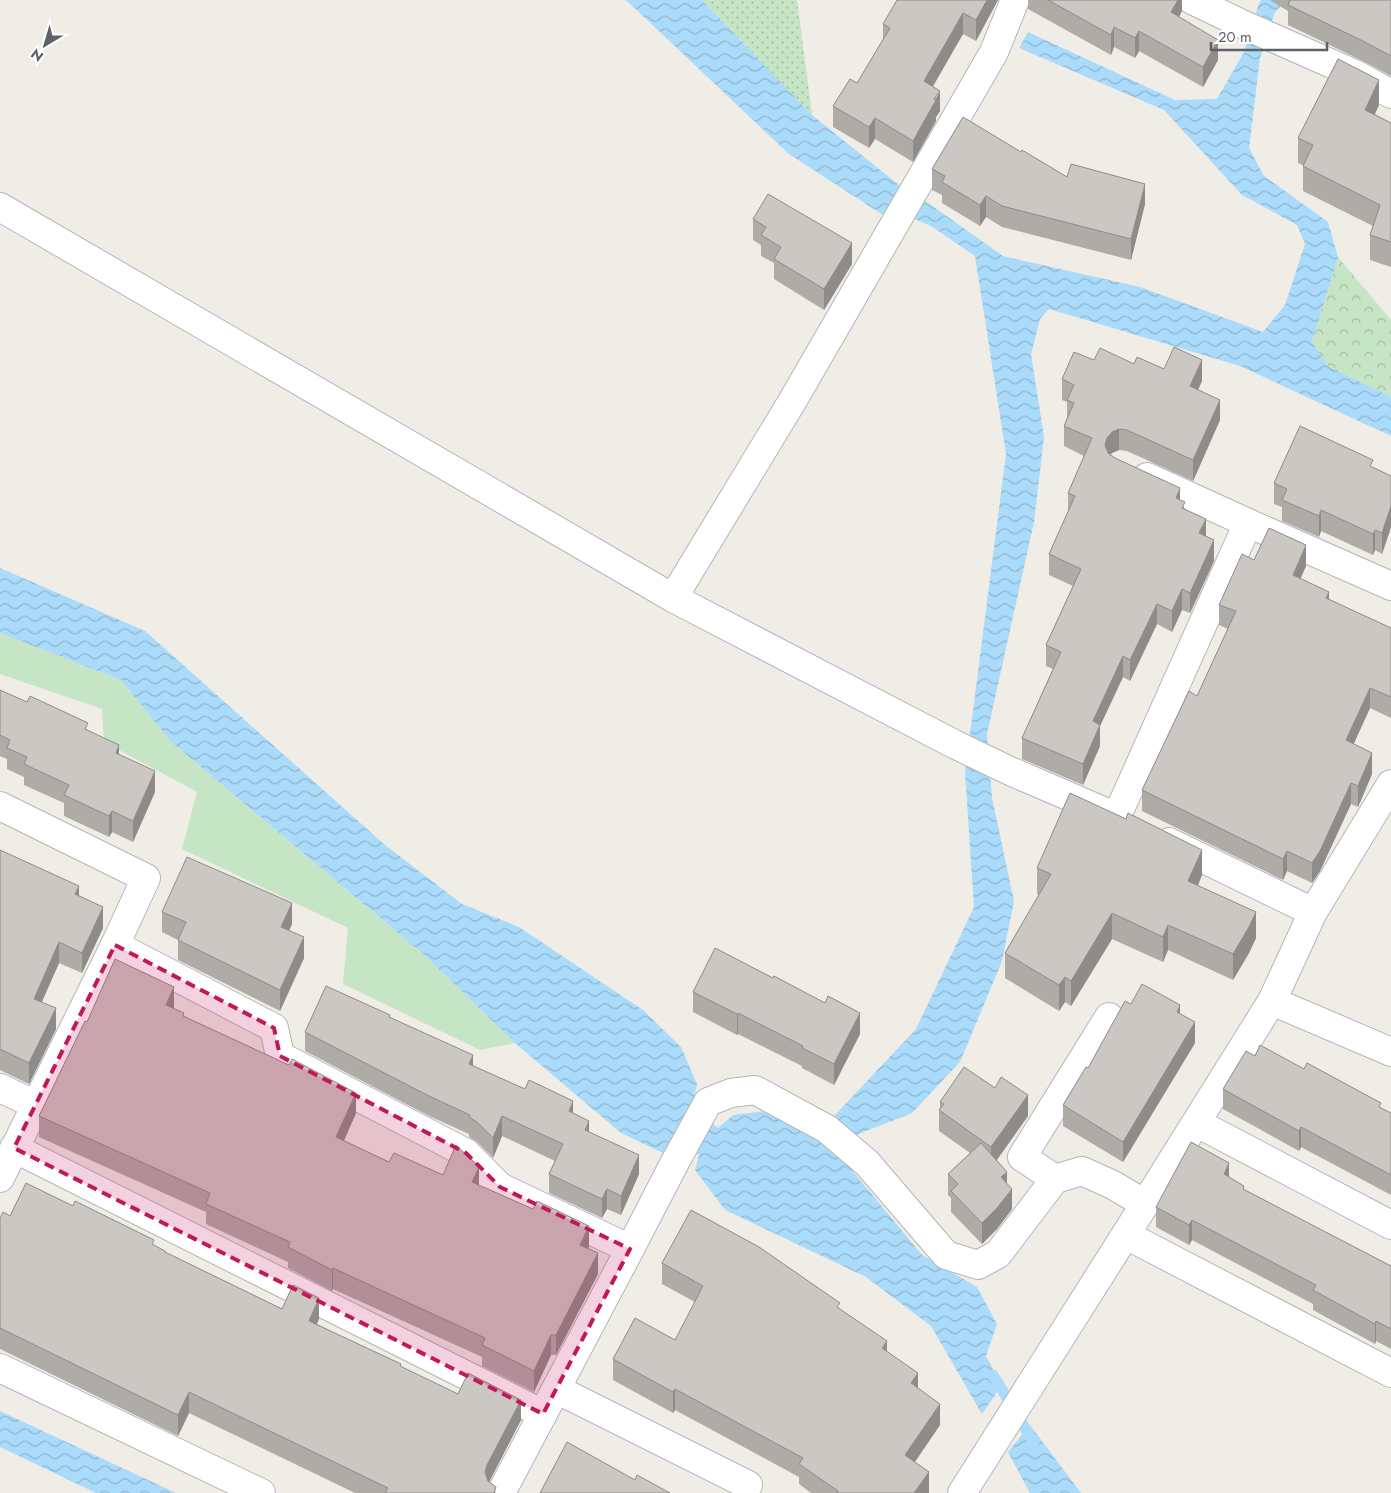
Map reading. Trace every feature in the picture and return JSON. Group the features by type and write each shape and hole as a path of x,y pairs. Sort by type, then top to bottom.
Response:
{"street":[{"path":"673,598 793,400 994,52 1015,0"},
{"path":"1192,0 1358,75 1391,94"},
{"path":"0,207 673,598 1010,771 1132,824 1314,912"},
{"path":"1121,466 1391,586"},
{"path":"1132,824 1248,523"},
{"path":"962,1493 1146,1204 1272,1001 1314,912 1391,784"},
{"path":"0,806 146,878 0,1178"},
{"path":"115,945 274,1028 280,1056 466,1152 500,1187 630,1249"},
{"path":"1272,1001 1391,1052"},
{"path":"1054,1179 1022,1157 1110,1018"},
{"path":"0,1088 36,1105"},
{"path":"501,1493 708,1102 731,1094 755,1090 827,1129 867,1163 946,1254 978,1265 998,1254 1054,1179 1082,1171 1113,1185 1146,1204"},
{"path":"1197,1122 1391,1226"},
{"path":"14,1148 543,1414"},
{"path":"1126,1235 1391,1373"},
{"path":"0,1368 262,1493"},
{"path":"556,1389 748,1485"}],"highlighted area":[{"path":"115,945 274,1028 280,1056 466,1153 500,1187 630,1249 543,1414 14,1148"}],"green space":[{"path":"702,0 797,0 812,115"},
{"path":"1338,257 1391,320 1391,397 1328,366 1312,342"},
{"path":"0,633 121,680 171,742 423,954 515,1043 480,1050 343,984 348,928 182,849 197,792 104,742 102,709 0,674"}],"water":[{"path":"626,0 702,0 812,115 899,185 931,205 1003,256 1140,287 1263,332 1285,305 1305,244 1297,225 1242,195 1164,110 1019,48 1028,32 1175,100 1217,99 1244,52 1261,0 1287,0 1275,12 1260,58 1249,148 1264,176 1328,222 1338,257 1312,342 1328,366 1391,397 1391,436 1240,366 1049,309 1040,319 1031,354 1044,437 1034,522 987,734 992,798 1014,901 1002,961 960,1062 912,1113 856,1135 841,1157 922,1255 977,1287 997,1324 986,1356 1002,1385 982,1414 931,1326 866,1277 725,1210 695,1170 699,1155 675,1143 665,1154 621,1133 515,1043 423,954 171,742 121,680 0,633 0,568 145,631 385,845 462,904 519,927 643,1010 681,1047 697,1084 692,1107 718,1128 733,1115 765,1111 829,1146 841,1126 835,1115 916,1029 974,907 965,773 1006,454 975,256 931,226 889,208 883,215 789,154"},
{"path":"0,1411 176,1493 96,1493 0,1447"},
{"path":"1030,1425 1081,1493 1030,1493 1008,1452"}],"building":[{"path":"897,0 987,0 976,20 963,13 924,81 940,91 913,141 875,118 869,127 833,106 850,79 857,83 890,28 883,24"},
{"path":"1048,0 1178,0 1171,12 1218,40 1203,67 1139,31 1135,38 1114,27 1111,35"},
{"path":"1290,0 1391,0 1391,56 1288,5"},
{"path":"1338,59 1379,80 1365,110 1391,123 1391,242 1370,235 1380,205 1303,166 1313,145 1298,138"},
{"path":"963,117 1067,177 1071,164 1145,184 1131,239 1002,206 986,196 980,205 942,182 945,176 932,169"},
{"path":"768,194 852,243 824,289 774,259 781,247 761,235 766,227 753,219"},
{"path":"1174,347 1202,360 1190,386 1220,400 1193,460 1127,430 1119,429 1112,432 1107,438 1105,445 1108,453 1115,458 1180,488 1176,498 1185,502 1182,508 1206,519 1199,533 1214,540 1190,593 1182,589 1172,611 1157,604 1130,660 1123,656 1093,721 1100,725 1083,764 1022,738 1061,652 1046,645 1081,569 1049,554 1075,496 1068,493 1092,438 1064,426 1074,403 1067,400 1074,385 1062,379 1074,352 1094,360 1100,348 1134,364 1137,357 1164,369"},
{"path":"1300,426 1373,460 1370,466 1391,476 1391,506 1382,533 1375,530 1373,534 1321,510 1319,516 1282,500 1287,489 1274,483"},
{"path":"1269,528 1306,545 1293,575 1329,592 1326,598 1391,628 1391,697 1370,688 1346,740 1372,753 1358,786 1351,783 1320,851 1312,863 1287,851 1283,859 1142,790 1189,691 1197,696 1236,611 1219,605 1242,554 1254,560"},
{"path":"0,690 27,702 30,696 88,723 85,729 119,745 116,753 155,771 133,821 112,811 109,816 64,795 69,785 24,764 27,757 7,748 10,740 0,735"},
{"path":"1070,793 1126,819 1128,813 1202,850 1188,881 1256,912 1233,954 1168,925 1163,937 1112,913 1071,981 1065,977 1059,985 1005,953 1051,874 1037,868"},
{"path":"0,850 79,886 75,894 103,907 82,953 59,942 34,999 56,1008 29,1063 0,1049"},
{"path":"187,857 292,903 281,927 304,937 280,990 178,940 186,922 162,912"},
{"path":"715,948 825,1003 828,996 860,1013 834,1064 802,1048 803,1046 693,992"},
{"path":"115,959 174,987 166,1005 184,1013 183,1016 289,1065 292,1059 356,1093 336,1137 389,1162 394,1153 443,1175 456,1145 479,1167 472,1182 533,1209 537,1201 589,1226 580,1245 598,1253 556,1335 551,1335 534,1371 482,1345 485,1338 333,1268 332,1270 288,1247 290,1242 206,1204 210,1193 39,1116 85,1021 87,1022"},
{"path":"1142,984 1180,1005 1177,1012 1195,1022 1123,1142 1063,1105 1086,1067 1088,1068 1125,1001 1131,1004"},
{"path":"326,986 473,1055 469,1064 525,1089 529,1080 573,1101 569,1111 589,1121 585,1130 639,1155 621,1196 607,1189 602,1199 549,1174 563,1144 502,1116 493,1138 477,1122 469,1117 470,1115 305,1032"},
{"path":"1260,1045 1304,1069 1307,1063 1381,1103 1379,1107 1391,1113 1391,1175 1301,1127 1299,1131 1223,1089 1246,1051 1255,1056"},
{"path":"964,1067 995,1088 1001,1077 1028,1095 991,1147 939,1110 944,1104 940,1102"},
{"path":"1191,1142 1229,1163 1224,1174 1244,1186 1243,1189 1391,1266 1391,1329 1376,1321 1375,1324 1313,1290 1316,1285 1192,1220 1189,1225 1156,1207"},
{"path":"981,1143 1007,1172 1001,1177 1012,1189 982,1223 951,1191 958,1184 948,1174"},
{"path":"26,1183 73,1206 75,1201 154,1240 152,1244 165,1252 282,1309 293,1285 319,1298 309,1321 401,1364 400,1366 458,1394 468,1373 521,1400 487,1465 485,1472 488,1481 496,1487 494,1493 385,1493 388,1488 189,1392 178,1415 0,1328 0,1218 3,1212 10,1216"},
{"path":"691,1210 759,1247 840,1303 837,1307 887,1341 882,1348 918,1373 911,1383 940,1404 905,1455 929,1472 914,1493 839,1493 799,1464 803,1458 675,1389 673,1392 613,1359 635,1318 675,1340 703,1286 662,1263"},
{"path":"567,1442 635,1480 637,1475 670,1493 540,1493"}],"waterway":[{"path":"993,1375 1034,1443"}]}
